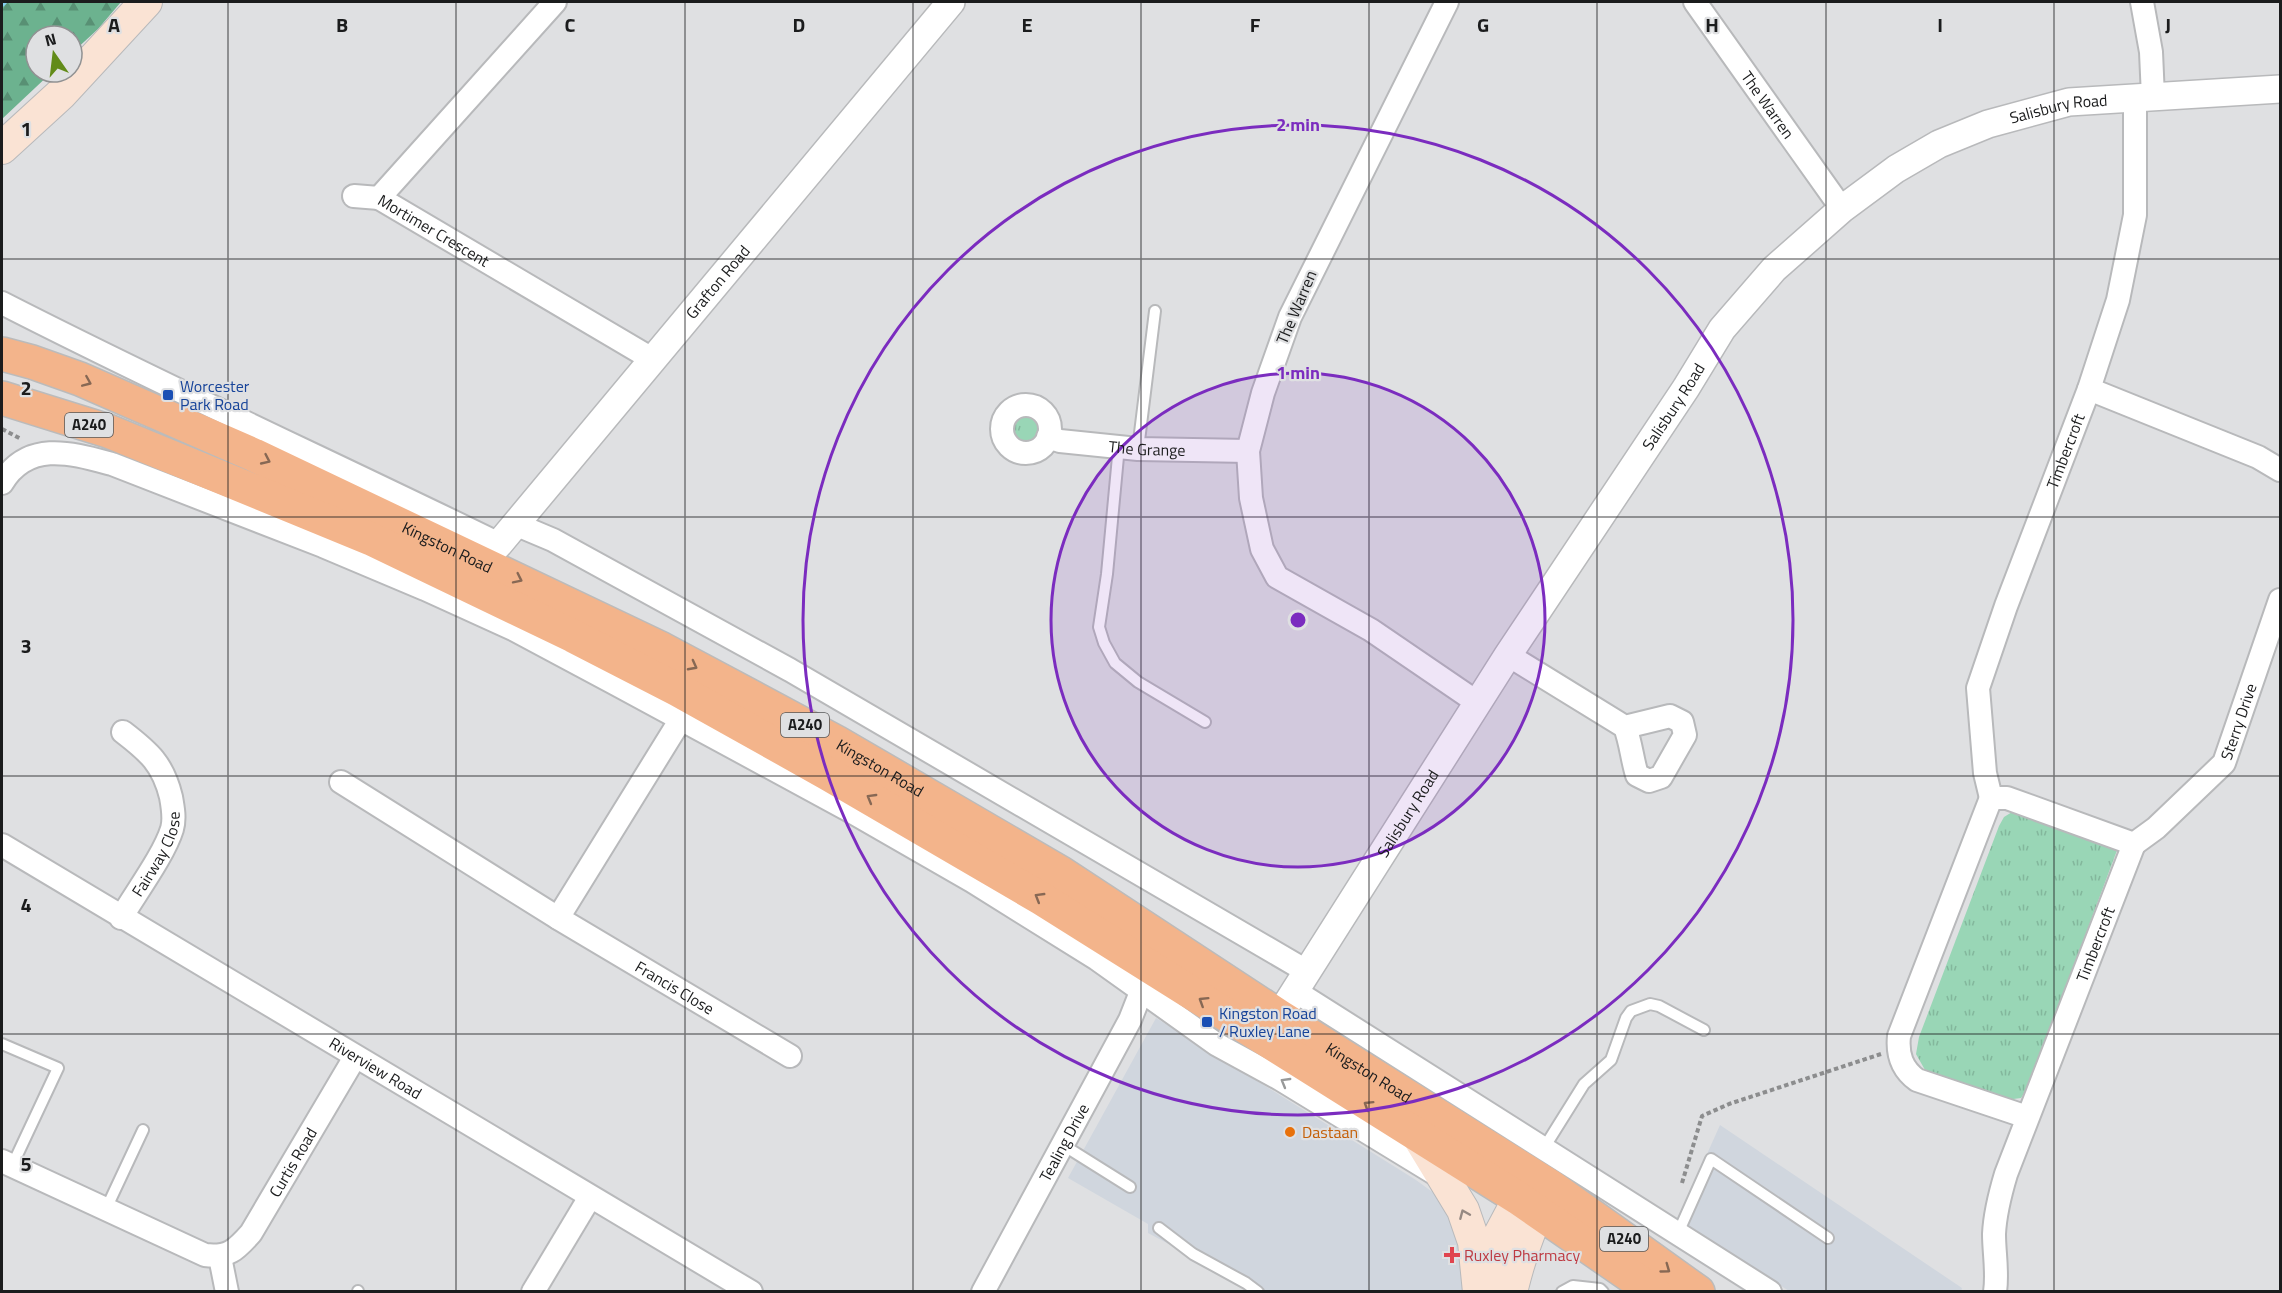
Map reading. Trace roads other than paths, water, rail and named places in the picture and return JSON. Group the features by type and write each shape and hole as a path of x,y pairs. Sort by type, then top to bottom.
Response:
{"highway":[{"name":"Kingston Road","path":"2,354 80,379 254,455 498,543 662,649 836,742 1061,873 1294,993 1536,1184 1654,1292"},
{"name":"Kingston Road","path":"2,398 119,435 371,538 573,636 667,685 828,774 1042,899 1418,1137 1536,1184 1698,1292"}],"main road":[{"path":"2,148 62,94 146,2"},
{"path":"1418,1137 1463,1210 1474,1242 1479,1292"},
{"path":"1486,1292 1498,1238 1536,1184"},
{"path":"1511,1292 1536,1184"}],"street":[{"name":"Mortimer Crescent","path":"555,2 379,198 652,359"},
{"name":"Grafton Road","path":"498,543 951,2"},
{"name":"The Warren","path":"1447,2 1290,317 1263,393 1248,451 1251,498 1262,549 1277,578 1371,630 1478,703"},
{"name":"The Warren","path":"1695,2 1842,209"},
{"name":"Timbercroft","path":"1991,798 1986,773 1978,688 2006,606 2089,389 2118,300 2135,215 2144,98 2151,52 2142,2"},
{"name":"Salisbury Road","path":"1294,993 1508,655 1686,388 1722,329 1774,269 1842,209 1896,169 1939,144 1988,124 2069,102 2280,89"},
{"path":"354,196 379,198"},
{"path":"2,303 113,360 498,543 553,540 790,670 1294,993"},
{"path":"2089,389 2258,457 2280,470"},
{"name":"The Grange","path":"1048,437 1060,441 1129,447 1248,451"},
{"path":"2,483 7,475 25,460 41,454 76,455 112,464 323,546 515,630 845,808 972,881 1097,959 1216,1044 1289,1084 1443,1178"},
{"name":"Sterry Drive","path":"2134,844 2157,828 2224,763 2280,600"},
{"path":"1508,655 1625,727"},
{"path":"558,918 681,719"},
{"name":"Fairway Close","path":"121,918 169,837 174,818 167,780 156,761 123,732"},
{"name":"Francis Close","path":"341,782 558,918 790,1056"},
{"path":"2027,1117 1917,1080 1906,1072 1898,1048 1899,1036 1991,798 2007,798 2134,844"},
{"name":"Timbercroft","path":"1995,1292 1994,1234 1997,1203 2027,1117 2134,844"},
{"name":"Riverview Road","path":"2,845 751,1292"},
{"name":"Tealing Drive","path":"983,1292 1130,1020 1141,992"},
{"name":"Curtis Road","path":"220,1257 240,1245 251,1233 355,1057"},
{"path":"7,1164 205,1255 220,1257 227,1292"},
{"path":"1536,1184 1673,1230 1770,1292"},
{"path":"533,1292 590,1197"}],"lane":[{"path":"1155,311 1129,447 1099,627 1104,643 1115,663 1137,682 1205,722"},
{"path":"1536,1184 1584,1084 1611,1060 1626,1018 1631,1011 1650,1004 1659,1006 1704,1030"},
{"path":"2,1044 58,1068 7,1164"},
{"path":"105,1209 143,1130"},
{"path":"1063,1145 1130,1187"},
{"path":"1673,1230 1711,1160 1828,1238"},
{"path":"1159,1228 1193,1254 1246,1282 1258,1292"},
{"path":"1562,1292 1573,1286 1600,1289 1604,1292"}],"place":[{"name":"Worcester Park Road","path":"168,395"},
{"name":"Kingston Road / Ruxley Lane","path":"1207,1022"},
{"name":"Dastaan","path":"1290,1132"},
{"name":"Ruxley Pharmacy","path":"1452,1255"}]}
